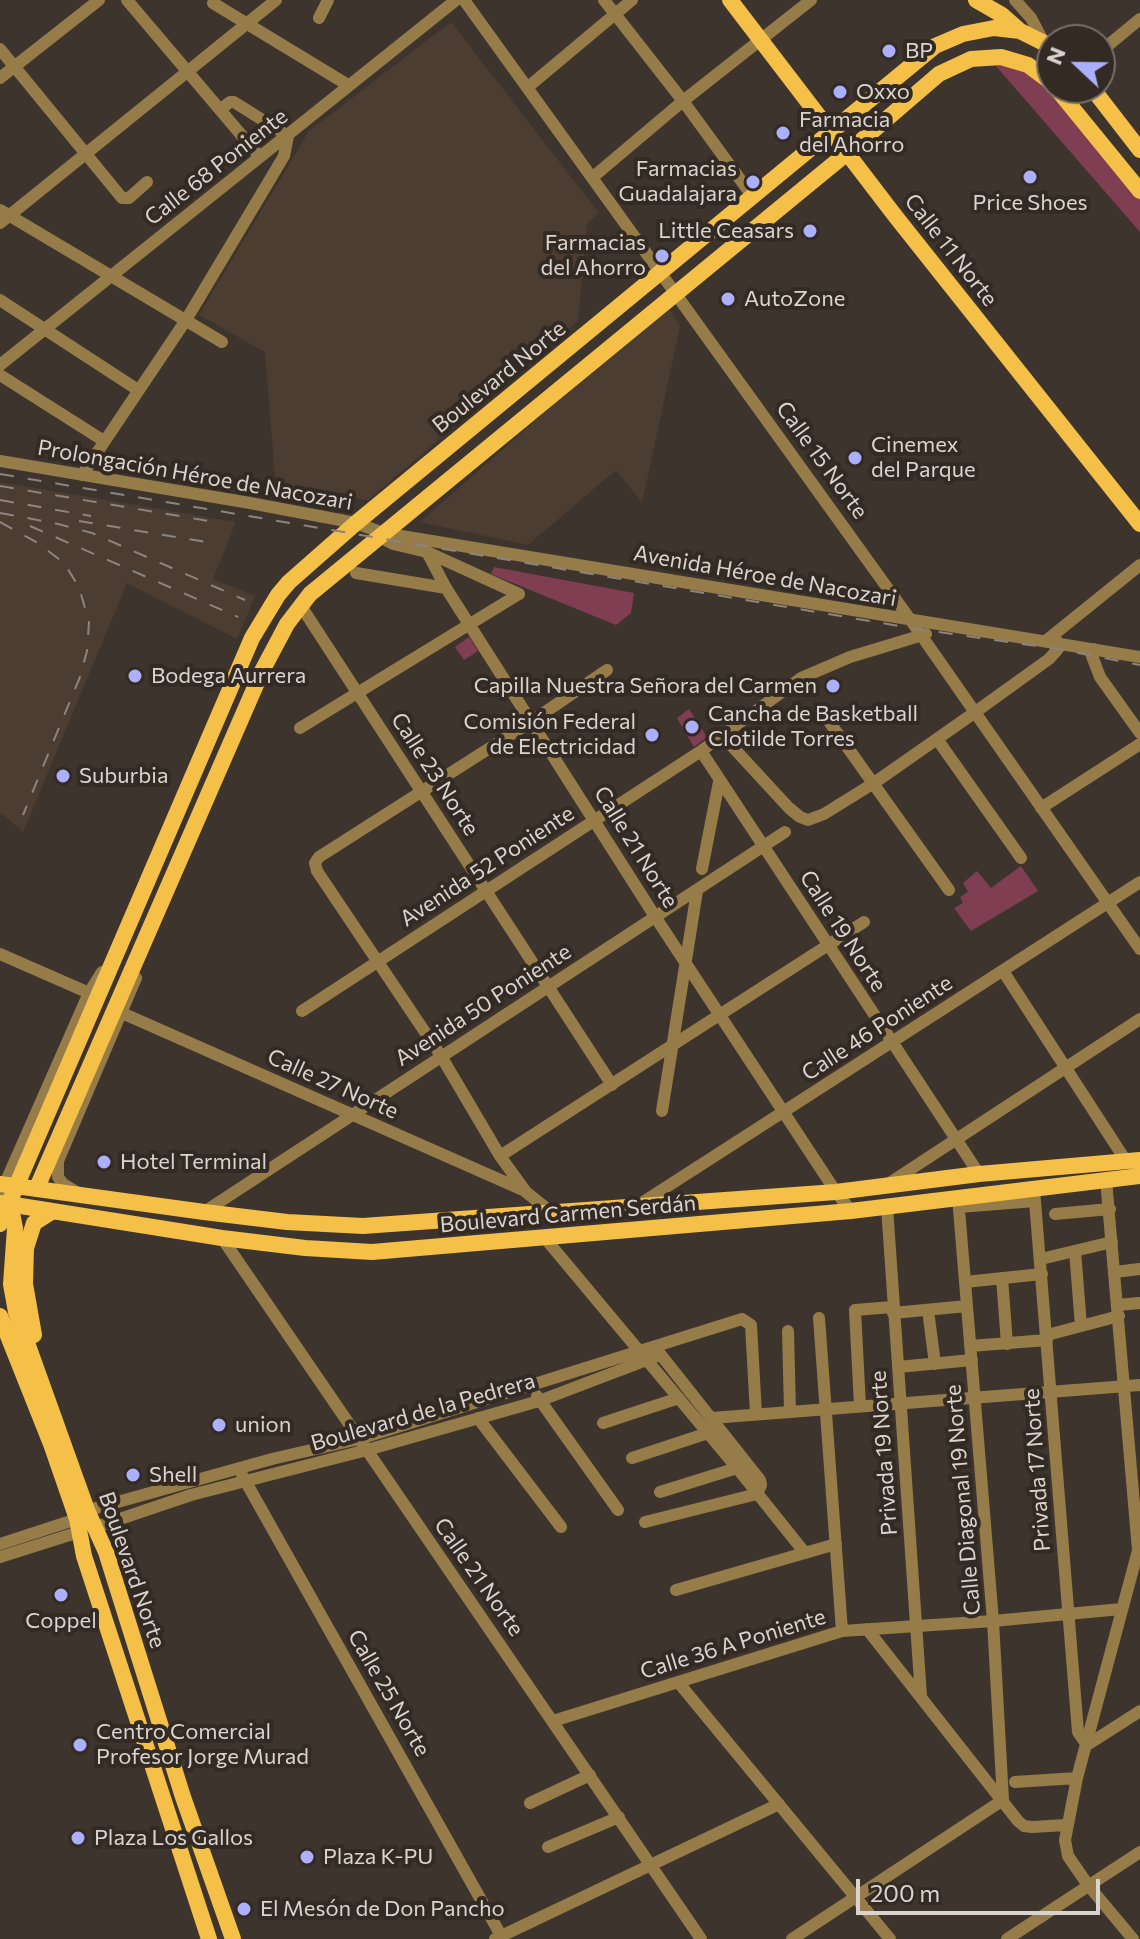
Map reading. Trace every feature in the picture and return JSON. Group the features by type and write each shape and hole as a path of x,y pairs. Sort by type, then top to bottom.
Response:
{"main road":[{"name":"Calle 11 Norte","path":"730,0 1140,524"},
{"path":"976,0 1002,15 1020,31"},
{"name":"Boulevard Norte","path":"39,1183 262,671 281,633 301,606 372,530 662,273 935,46 978,30 994,28 1020,31 1036,38"},
{"name":"Boulevard Norte","path":"209,1939 51,1444 28,1386 10,1318 15,1223 9,1214 94,995 130,925 252,638 289,582 372,530 676,293 939,74 957,63 986,56 1028,65 1036,71"},
{"name":"Boulevard Norte","path":"1069,104 1140,191"},
{"path":"1104,104 1140,150"},
{"name":"Boulevard Carmen Serdán","path":"1,1188 287,1222 363,1226 836,1192 979,1174 1133,1161"},
{"name":"Boulevard Carmen Serdán","path":"9,1214 53,1211 222,1238 372,1252 1035,1195 1140,1176"},
{"path":"53,1211 34,1223 30,1232 24,1266 28,1312 41,1360 102,1525 106,1552"},
{"path":"558,1212 566,1235"},
{"name":"Boulevard Norte","path":"10,1318 106,1552 183,1797 233,1939"},
{"path":"0,1342 76,1530"}],"street":[{"path":"0,78 99,0"},
{"path":"127,0 260,157"},
{"path":"222,342 3,216 87,153 276,0"},
{"path":"319,18 328,0"},
{"name":"Calle 68 Poniente","path":"0,365 456,0"},
{"name":"Calle 15 Norte","path":"464,0 912,622 1140,949"},
{"path":"604,0 753,197"},
{"path":"528,87 632,0"},
{"path":"593,177 811,0"},
{"path":"1015,0 1036,26"},
{"path":"213,3 348,85"},
{"path":"1116,39 1140,19"},
{"path":"0,49 126,200 147,182"},
{"path":"82,475 186,320 280,164 288,136 234,102 221,109"},
{"path":"0,300 138,390"},
{"path":"0,375 104,441"},
{"name":"Prolongación Héroe de Nacozari","path":"0,461 372,530"},
{"path":"300,728 519,594 427,552 393,544 372,530"},
{"name":"Avenida Héroe de Nacozari","path":"372,530 912,622 1052,641 1140,657"},
{"name":"Calle 21 Norte","path":"427,552 446,588 656,918 851,1211"},
{"path":"729,743 800,817 808,820 824,814 874,783 1049,659 1058,649 1052,641 1140,565"},
{"path":"356,573 446,588"},
{"name":"Calle 23 Norte","path":"301,606 612,1085"},
{"name":"Avenida 52 Poniente","path":"302,1011 701,751 801,678 850,657 949,627"},
{"path":"1094,649 1092,656 1100,677 1140,733"},
{"path":"558,1212 526,1192 500,1156 441,1056 317,871 315,863 319,857 607,670"},
{"path":"823,713 949,890"},
{"path":"937,739 1021,858"},
{"path":"1041,808 1140,744"},
{"name":"Calle 19 Norte","path":"701,751 979,1174"},
{"path":"702,869 719,782"},
{"name":"Avenida 50 Poniente","path":"204,1212 785,832"},
{"name":"Calle 46 Poniente","path":"634,1208 1140,882"},
{"path":"662,1111 697,891"},
{"path":"500,1156 864,922"},
{"name":"Boulevard Norte","path":"88,1198 63,1184 58,1177 58,1161 138,973 141,951"},
{"path":"0,954 94,995"},
{"path":"1003,971 1066,1068 1133,1161"},
{"name":"Boulevard Norte","path":"1,1188 94,995"},
{"name":"Calle 27 Norte","path":"122,1013 526,1192"},
{"path":"888,1184 1140,1019"},
{"path":"1106,1180 1139,1549 1077,1778 1066,1825 1065,1847 1088,1885 1133,1939"},
{"name":"Privada 17 Norte","path":"1035,1195 1075,1718 1078,1732 1087,1745"},
{"name":"Calle Diagonal 19 Norte","path":"958,1202 993,1621 1003,1800"},
{"name":"Privada 19 Norte","path":"887,1207 921,1696"},
{"path":"1055,1214 1110,1209"},
{"path":"544,1237 805,1553"},
{"name":"Calle 21 Norte","path":"222,1238 701,1939"},
{"path":"1041,1259 1112,1242"},
{"path":"1075,1251 1081,1326"},
{"path":"1115,1272 1139,1269"},
{"path":"965,1282 1042,1274"},
{"path":"1002,1278 1007,1344"},
{"path":"970,1346 1047,1338 1139,1303"},
{"path":"860,1406 855,1310 928,1310 967,1306"},
{"path":"928,1310 935,1364"},
{"path":"819,1318 842,1631"},
{"path":"756,1414 751,1325 747,1321 742,1319 657,1350 760,1480 757,1494"},
{"path":"788,1331 790,1411"},
{"name":"Boulevard de la Pedrera","path":"102,1525 181,1498 363,1445 637,1350 657,1350"},
{"name":"Boulevard de la Pedrera","path":"96,1508 238,1469 363,1445 539,1401 647,1362 657,1350"},
{"path":"898,1367 972,1360"},
{"path":"533,1385 539,1401 618,1510"},
{"path":"712,1418 1140,1385"},
{"path":"603,1423 679,1398"},
{"path":"478,1418 561,1527"},
{"path":"632,1458 708,1433"},
{"path":"660,1492 737,1468"},
{"name":"Calle 25 Norte","path":"238,1469 499,1938"},
{"path":"645,1522 757,1494"},
{"path":"0,1544 76,1530"},
{"path":"0,1557 76,1530"},
{"path":"676,1590 836,1544"},
{"name":"Calle 36 A Poniente","path":"553,1721 842,1631 1121,1609"},
{"path":"867,1629 1024,1826 1066,1825"},
{"path":"678,1682 890,1939"},
{"path":"1087,1745 1140,1711"},
{"path":"530,1803 590,1775"},
{"path":"1015,1782 1077,1778"},
{"path":"792,1939 1003,1800"},
{"path":"499,1938 779,1804"},
{"path":"548,1847 619,1817"},
{"path":"1007,1939 1140,1852"}],"shaded area":[{"path":"451,22 599,213 587,224 578,321 368,500 276,489 265,352 199,315 309,131"},
{"path":"995,65 1015,66 1036,79 1036,104 1062,104 1140,198 1140,232"},
{"path":"667,305 680,326 642,503 616,470 528,545 420,522"},
{"path":"0,482 236,522 213,579 255,596 237,639 127,583 23,832 0,812"},
{"path":"494,567 634,593 631,613 616,625 491,574"},
{"path":"469,637 478,651 464,660 455,647"},
{"name":"Cancha de Basketball Clotilde Torres","path":"689,709 707,737 694,747 677,718"},
{"path":"1021,866 1038,891 971,931 954,908 963,903 960,897 968,892 963,883 977,871 991,888"}],"railway":[{"path":"0,474 1140,665"},
{"path":"0,486 215,522"},
{"path":"0,500 91,516"},
{"path":"0,513 92,533 245,600"},
{"path":"79,521 212,543"},
{"path":"0,522 38,543 64,563 79,587 89,622 87,651 80,677 23,815"},
{"path":"30,526 238,617"}],"place":[{"name":"BP","path":"889,51"},
{"name":"Oxxo","path":"840,92"},
{"name":"Farmacia del Ahorro","path":"783,133"},
{"name":"Price Shoes","path":"1030,177"},
{"name":"Farmacias Guadalajara","path":"753,182"},
{"name":"Little Ceasars","path":"810,231"},
{"name":"Farmacias del Ahorro","path":"662,256"},
{"name":"AutoZone","path":"728,299"},
{"name":"Cinemex del Parque","path":"855,458"},
{"name":"Bodega Aurrera","path":"135,676"},
{"name":"Capilla Nuestra Señora del Carmen","path":"833,686"},
{"name":"Cancha de Basketball Clotilde Torres","path":"692,727"},
{"name":"Comisión Federal de Electricidad","path":"652,735"},
{"name":"Suburbia","path":"63,776"},
{"name":"Hotel Terminal","path":"104,1162"},
{"name":"union","path":"219,1425"},
{"name":"Shell","path":"133,1475"},
{"name":"Coppel","path":"61,1595"},
{"name":"Centro Comercial Profesor Jorge Murad","path":"80,1745"},
{"name":"Plaza Los Gallos","path":"78,1838"},
{"name":"Plaza K-PU","path":"307,1857"},
{"name":"El Mesón de Don Pancho","path":"244,1909"}]}
